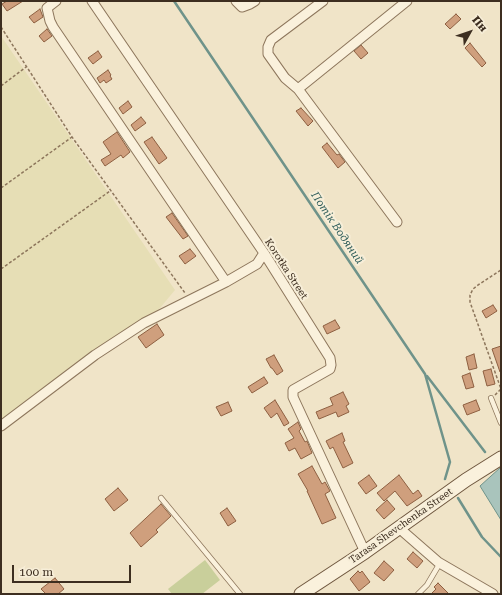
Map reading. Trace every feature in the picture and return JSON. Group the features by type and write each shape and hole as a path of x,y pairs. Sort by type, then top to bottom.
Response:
{"street":[{"path":"56,1 47,8 53,27 226,282"},
{"name":"Korotka Street","path":"92,1 264,253 330,358 330,369 293,390 293,397 365,552"},
{"path":"236,1 242,7 255,1"},
{"path":"323,1 270,40 268,54 285,78 298,90 396,222"},
{"path":"298,90 407,1"},
{"path":"1,426 95,355 144,323 226,282 257,264 262,259 264,253"},
{"name":"Tarasa Shevchenka Street","path":"301,594 365,552 466,480 501,458"},
{"path":"399,528 440,563 493,594"}],"lane":[{"path":"491,398 501,423"},
{"path":"161,498 240,594"},
{"path":"418,594 427,585 440,563"}],"path":[{"path":"1,27 72,137 190,300"},
{"path":"1,86 27,66"},
{"path":"1,188 72,137"},
{"path":"1,269 110,191"},
{"path":"491,398 501,389 470,302 470,295 473,289 501,270"}],"shaded area":[{"path":"1,36 175,290 155,314 1,431"}],"green space":[{"path":"205,560 220,580 202,594 172,594 168,589"}],"water":[{"path":"501,467 501,520 480,486"}],"building":[{"path":"7,1 23,1 7,11 2,4"},
{"path":"40,9 43,17 34,23 29,17"},
{"path":"456,14 461,19 450,29 445,24"},
{"path":"47,29 52,36 44,42 39,36"},
{"path":"470,43 486,63 482,67 465,48"},
{"path":"361,45 368,53 361,59 354,51"},
{"path":"98,51 102,57 93,64 88,58"},
{"path":"108,70 112,79 106,83 104,80 100,83 97,78"},
{"path":"128,101 132,107 123,114 119,108"},
{"path":"301,108 313,121 308,126 296,111"},
{"path":"141,117 146,123 135,131 131,125"},
{"path":"117,132 130,152 123,158 121,155 105,166 101,160 111,154 103,142"},
{"path":"152,137 167,158 159,164 144,142"},
{"path":"327,143 345,162 338,168 322,147"},
{"path":"172,213 188,236 183,239 166,217"},
{"path":"190,249 196,256 185,264 179,256"},
{"path":"493,305 497,311 486,318 482,311"},
{"path":"335,320 340,328 327,334 323,326"},
{"path":"157,324 164,335 146,348 138,337"},
{"path":"501,346 501,372 500,372 492,349"},
{"path":"474,354 477,368 469,370 466,357"},
{"path":"274,355 283,371 277,375 266,359"},
{"path":"491,369 495,384 487,386 483,371"},
{"path":"470,373 474,387 466,389 462,376"},
{"path":"264,377 268,383 252,393 248,387"},
{"path":"343,392 349,404 346,406 349,412 338,417 336,412 319,419 316,412 333,405 330,398"},
{"path":"275,400 289,423 284,426 277,413 271,418 264,408"},
{"path":"476,400 480,410 467,415 463,405"},
{"path":"228,402 232,411 221,416 216,407"},
{"path":"298,422 301,429 299,431 305,442 307,441 312,453 301,459 295,448 289,451 285,443 294,438 288,429"},
{"path":"342,433 345,441 343,442 353,463 343,468 333,447 330,449 326,441"},
{"path":"312,466 322,484 325,482 330,491 325,494 336,518 322,524 308,491 298,474"},
{"path":"369,475 377,486 366,494 358,483"},
{"path":"399,475 413,494 418,490 422,496 407,506 395,491 384,501 377,493"},
{"path":"118,488 128,500 114,511 105,499"},
{"path":"387,500 395,509 384,519 376,510"},
{"path":"161,504 171,516 156,530 158,532 141,547 130,533"},
{"path":"227,508 236,521 228,526 220,513"},
{"path":"413,552 423,561 417,568 407,559"},
{"path":"384,561 394,570 384,581 374,573"},
{"path":"358,571 360,573 362,571 370,582 359,591 350,579"},
{"path":"55,578 64,589 58,594 46,594 41,589"},
{"path":"438,583 449,594 431,594 436,589 434,587"}],"waterway":[{"name":"Потік Водяний","path":"174,1 425,374 450,462 445,479"},
{"path":"427,376 485,452"},
{"name":"Потік Водяний","path":"458,498 482,537 501,557"}]}
